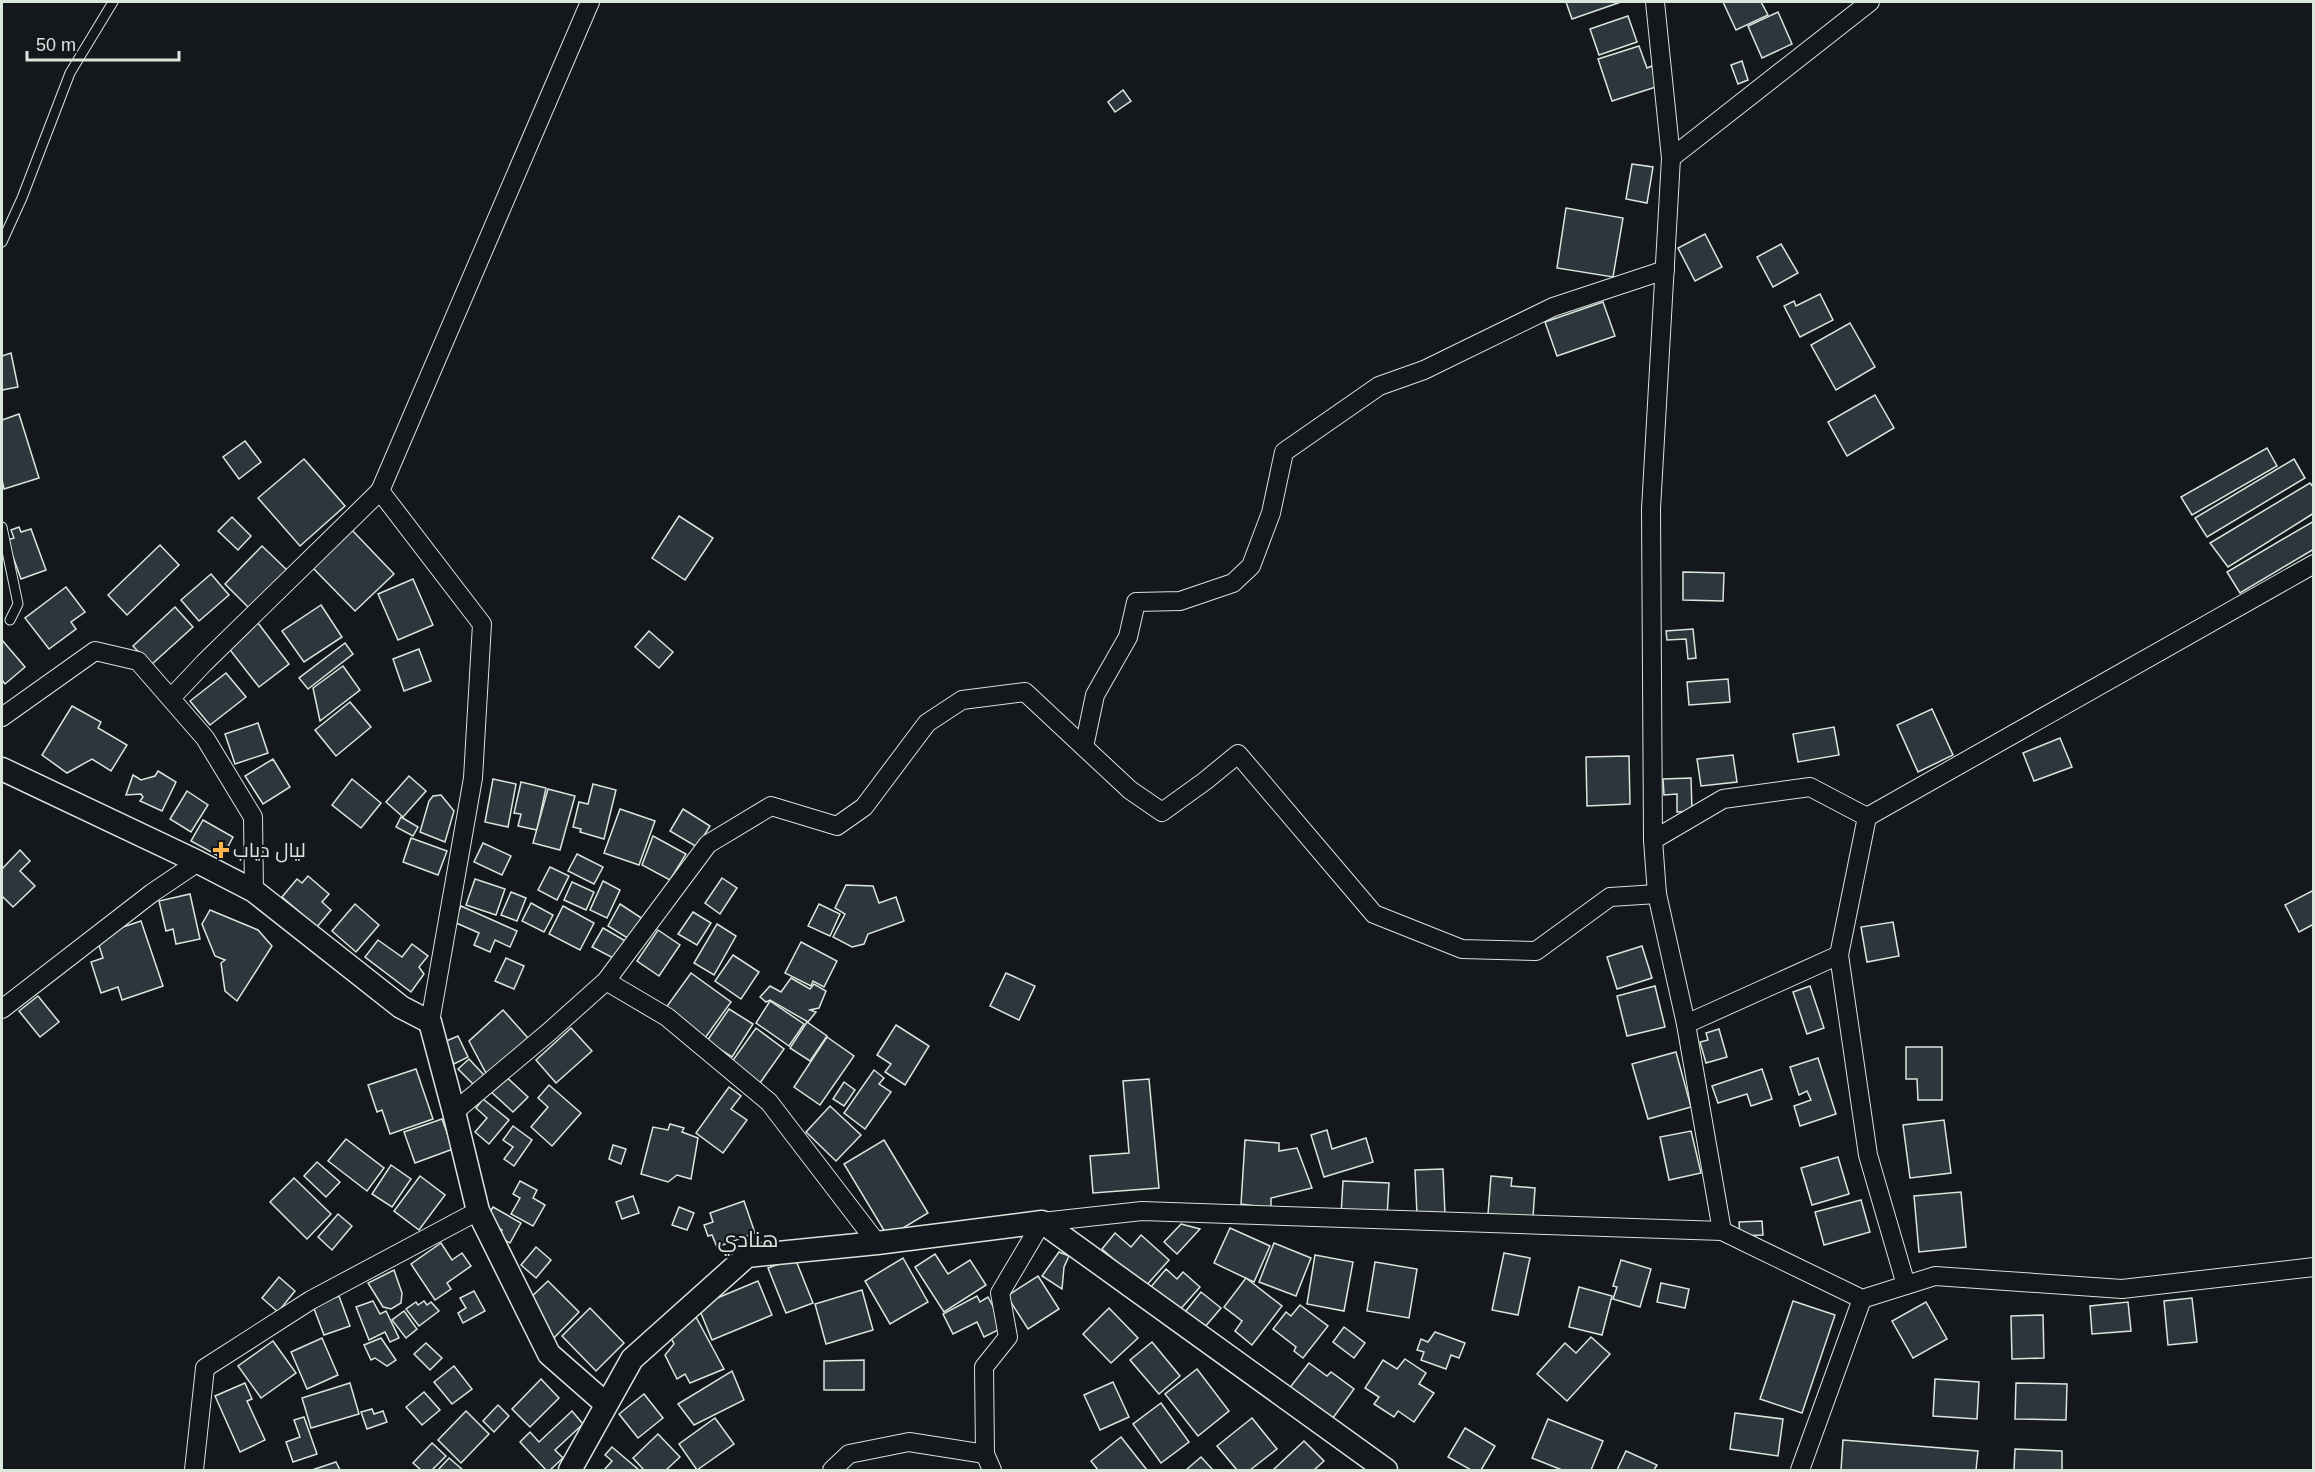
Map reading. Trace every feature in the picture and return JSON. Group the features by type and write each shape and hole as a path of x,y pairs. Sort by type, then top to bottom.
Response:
{"street":[{"path":"171,698 380,491 590,2"},
{"path":"1655,2 1671,158 1651,509 1653,840 1658,894 1686,1024 1722,1231"},
{"path":"1671,158 1870,2"},
{"path":"1084,747 1095,694 1128,637 1136,602 1180,601 1233,583 1251,566 1270,513 1284,452 1378,386 1424,370 1553,307 1665,270"},
{"path":"380,491 482,624 474,778 430,1022 478,1211 549,1354 606,1404"},
{"path":"1906,1285 1868,1155 1839,955 1867,817 2313,564"},
{"path":"2,717 95,651 138,661 206,738 253,818 254,891"},
{"path":"454,1112 606,981 708,844 771,806 837,826 864,807 927,723 962,700 1025,692 1130,790 1162,812 1205,782 1238,754 1374,914 1462,949 1536,951 1610,897 1658,894"},
{"path":"2,768 254,891 401,1007 430,1022"},
{"path":"1653,840 1723,799 1810,788 1867,817"},
{"path":"2,1009 152,893 198,862"},
{"path":"1686,1024 1839,955"},
{"path":"606,981 667,1017 769,1102 877,1243"},
{"path":"194,1470 205,1368 311,1300 478,1211"},
{"path":"570,1470 632,1359 747,1256 1142,1211 1722,1231 1862,1299 1935,1276 2122,1289 2313,1267"},
{"path":"832,1470 849,1454 909,1442 988,1462 984,1367 1008,1337 1000,1293 1042,1222"},
{"path":"1042,1222 1386,1470"},
{"path":"1800,1470 1862,1299"}],"lane":[{"path":"2,242 22,198 70,72 112,2"},
{"path":"2,527 18,604 10,620"}],"building":[{"path":"1566,2 1621,2 1572,19"},
{"path":"1723,2 1761,2 1768,15 1736,30"},
{"path":"1778,12 1792,44 1762,58 1748,26"},
{"path":"1628,16 1637,42 1599,55 1590,29"},
{"path":"1639,46 1647,68 1652,66 1659,86 1612,101 1598,59"},
{"path":"1742,61 1748,80 1738,84 1731,65"},
{"path":"1123,90 1131,101 1115,112 1108,102"},
{"path":"1632,164 1653,167 1647,203 1626,199"},
{"path":"1566,208 1623,218 1613,277 1557,268"},
{"path":"1705,234 1722,267 1695,281 1678,248"},
{"path":"1781,244 1798,273 1773,287 1757,257"},
{"path":"1820,294 1833,320 1800,337 1784,306 1794,301 1796,306"},
{"path":"1603,302 1615,336 1557,356 1545,322"},
{"path":"1850,323 1875,367 1836,390 1811,345"},
{"path":"11,353 18,387 2,390 2,356"},
{"path":"1875,395 1894,428 1847,456 1828,422"},
{"path":"19,414 39,478 4,489 2,420"},
{"path":"245,441 261,462 239,479 223,457"},
{"path":"2267,448 2277,466 2192,515 2181,497"},
{"path":"304,459 345,506 300,546 258,498"},
{"path":"2294,459 2305,478 2207,537 2195,518"},
{"path":"2310,483 2314,488 2314,513 2228,567 2210,543"},
{"path":"679,516 713,538 685,580 652,558"},
{"path":"232,517 251,536 238,550 218,531"},
{"path":"2314,521 2314,549 2240,593 2227,572"},
{"path":"19,527 21,532 31,529 46,570 21,579 7,540 14,538 11,530"},
{"path":"349,527 394,574 355,611 310,565"},
{"path":"160,545 179,565 127,615 108,595"},
{"path":"262,546 288,571 250,609 225,584"},
{"path":"1683,572 1724,573 1723,601 1683,600"},
{"path":"211,574 229,595 199,621 181,600"},
{"path":"413,579 433,625 398,640 378,594"},
{"path":"66,587 85,612 71,622 76,629 49,649 25,618"},
{"path":"321,605 342,637 304,662 282,631"},
{"path":"175,607 193,627 151,665 133,646"},
{"path":"258,623 289,664 259,687 227,646"},
{"path":"1693,629 1696,658 1688,659 1686,639 1667,640 1666,631"},
{"path":"649,631 673,652 659,668 635,647"},
{"path":"2,640 25,667 5,684 2,680"},
{"path":"345,643 353,654 308,689 299,678"},
{"path":"419,649 431,681 404,691 393,659"},
{"path":"343,666 360,690 320,721 313,688"},
{"path":"226,673 246,697 210,725 190,701"},
{"path":"1728,679 1730,702 1689,705 1687,682"},
{"path":"350,702 371,727 336,756 315,730"},
{"path":"72,706 101,722 98,728 127,745 111,771 92,759 67,773 42,755"},
{"path":"1932,709 1953,755 1918,772 1897,725"},
{"path":"258,723 268,753 235,764 225,734"},
{"path":"1834,727 1839,755 1798,762 1793,734"},
{"path":"2060,738 2072,767 2034,781 2023,753"},
{"path":"1733,755 1737,782 1701,786 1697,759"},
{"path":"1629,756 1630,804 1587,806 1586,757"},
{"path":"273,759 290,787 263,804 245,776"},
{"path":"158,771 176,782 162,811 140,801 143,797 141,794 126,795 133,775 141,780 155,776"},
{"path":"409,776 426,791 403,817 386,802"},
{"path":"1691,778 1692,811 1677,812 1677,794 1664,795 1663,779"},
{"path":"352,779 381,803 361,828 332,805"},
{"path":"493,779 516,784 508,827 485,822"},
{"path":"521,782 546,788 537,830 518,826 521,814 514,813"},
{"path":"593,784 616,790 604,839 580,832 581,829 573,827 579,802 588,804"},
{"path":"548,789 575,796 560,850 533,843"},
{"path":"187,791 208,805 191,832 170,819"},
{"path":"441,795 454,811 445,842 420,832 429,801 433,796"},
{"path":"620,809 655,821 639,865 604,853"},
{"path":"683,809 710,826 697,847 670,831"},
{"path":"401,817 418,827 413,836 396,827"},
{"path":"203,820 233,837 222,858 191,841"},
{"path":"653,836 686,854 670,880 642,865"},
{"path":"411,838 447,851 438,875 403,862"},
{"path":"483,843 511,856 502,875 474,862"},
{"path":"20,850 30,861 20,871 35,886 13,907 2,896 2,869"},
{"path":"577,854 603,867 594,884 568,871"},
{"path":"550,867 569,876 557,900 538,890"},
{"path":"308,876 329,894 322,902 331,910 317,927 282,897 297,879 302,883"},
{"path":"722,878 737,888 720,914 705,903"},
{"path":"475,879 505,889 496,915 466,905"},
{"path":"603,881 620,890 607,918 590,910"},
{"path":"572,882 594,892 586,910 564,900"},
{"path":"846,885 873,886 879,903 896,897 904,921 868,934 864,944 852,947 833,937 845,914 835,908"},
{"path":"2314,890 2314,924 2299,932 2285,905"},
{"path":"511,892 526,898 517,921 501,915"},
{"path":"190,894 200,939 176,944 173,929 166,931 159,901"},
{"path":"531,903 553,915 544,932 522,921"},
{"path":"355,904 379,925 356,952 332,931"},
{"path":"620,904 646,921 634,942 608,926"},
{"path":"819,904 840,914 830,936 808,926"},
{"path":"461,906 517,931 510,947 495,940 490,952 474,945 479,933 454,922"},
{"path":"563,906 594,923 580,950 549,934"},
{"path":"210,910 258,930 272,946 237,1001 225,991 221,963 225,960 215,956 202,924"},
{"path":"693,912 711,923 697,945 678,934"},
{"path":"141,921 163,986 122,1000 118,987 101,993 91,962 103,958 96,936"},
{"path":"1893,922 1899,956 1867,962 1861,927"},
{"path":"717,924 736,936 714,975 694,963"},
{"path":"603,928 629,943 619,961 592,947"},
{"path":"658,930 680,945 659,976 637,961"},
{"path":"378,940 402,957 412,944 428,956 419,967 424,974 411,992 365,957"},
{"path":"801,942 837,961 824,987 813,981 811,986 785,973"},
{"path":"1642,946 1652,978 1617,989 1607,957"},
{"path":"733,955 759,972 741,999 715,981"},
{"path":"506,958 524,966 514,989 495,981"},
{"path":"691,973 731,1002 705,1038 665,1009"},
{"path":"1006,973 1035,986 1019,1020 990,1006"},
{"path":"791,978 810,989 814,984 826,991 819,1008 810,1010 816,1012 808,1022 770,1000 766,1002 760,997 770,986 781,992"},
{"path":"1655,986 1665,1027 1627,1036 1617,996"},
{"path":"1810,986 1824,1028 1807,1034 1793,992"},
{"path":"38,996 59,1022 40,1037 19,1011"},
{"path":"770,1001 804,1024 789,1046 756,1023"},
{"path":"729,1009 753,1024 732,1057 707,1041"},
{"path":"503,1010 528,1038 487,1075 469,1041"},
{"path":"807,1022 827,1036 810,1061 790,1048"},
{"path":"896,1025 929,1046 905,1085 885,1072 891,1064 877,1055"},
{"path":"571,1028 592,1051 556,1083 536,1060"},
{"path":"756,1028 784,1049 760,1083 731,1063"},
{"path":"1719,1029 1727,1057 1706,1063 1700,1042 1708,1040 1706,1033"},
{"path":"458,1036 468,1057 454,1064 444,1042"},
{"path":"827,1037 854,1056 820,1105 794,1087"},
{"path":"1906,1047 1942,1047 1942,1100 1918,1100 1917,1079 1906,1079"},
{"path":"1676,1052 1691,1107 1648,1119 1632,1064"},
{"path":"1818,1058 1836,1114 1800,1126 1794,1106 1811,1100 1807,1091 1799,1095 1790,1067"},
{"path":"469,1059 484,1075 474,1085 458,1069"},
{"path":"416,1069 433,1119 390,1134 382,1110 377,1112 368,1085"},
{"path":"1762,1069 1772,1099 1751,1106 1747,1094 1718,1103 1712,1086"},
{"path":"874,1070 884,1078 879,1084 891,1092 865,1129 844,1113"},
{"path":"503,1074 528,1097 513,1112 489,1090"},
{"path":"1149,1079 1159,1188 1093,1193 1090,1156 1129,1153 1123,1081"},
{"path":"844,1082 855,1090 844,1106 833,1099"},
{"path":"549,1085 581,1113 552,1146 531,1127 548,1107 538,1098"},
{"path":"729,1087 741,1096 731,1109 747,1120 723,1153 696,1133"},
{"path":"483,1099 509,1120 489,1144 475,1132 487,1118 476,1108"},
{"path":"830,1106 861,1135 836,1161 806,1132"},
{"path":"442,1119 453,1149 415,1163 404,1132"},
{"path":"1944,1120 1951,1173 1910,1178 1903,1125"},
{"path":"670,1124 684,1128 682,1132 698,1138 691,1179 677,1175 668,1182 641,1174 653,1127 668,1130"},
{"path":"513,1126 532,1140 514,1166 504,1159 513,1147 503,1140"},
{"path":"1327,1130 1332,1149 1366,1138 1373,1162 1324,1177 1311,1135"},
{"path":"1691,1131 1701,1173 1669,1180 1660,1137"},
{"path":"346,1139 384,1168 367,1191 328,1161"},
{"path":"884,1140 928,1213 888,1237 844,1164"},
{"path":"1245,1140 1279,1143 1279,1151 1297,1148 1312,1188 1271,1198 1271,1208 1241,1204"},
{"path":"613,1145 626,1149 621,1164 609,1159"},
{"path":"1838,1157 1849,1194 1812,1205 1801,1168"},
{"path":"317,1162 340,1182 326,1197 304,1176"},
{"path":"391,1165 411,1179 392,1207 372,1194"},
{"path":"1443,1169 1445,1214 1417,1215 1415,1170"},
{"path":"420,1176 445,1195 419,1230 394,1211"},
{"path":"1491,1176 1512,1178 1511,1186 1535,1188 1533,1217 1488,1214"},
{"path":"294,1178 331,1214 307,1239 270,1202"},
{"path":"520,1181 537,1190 533,1198 545,1205 533,1226 511,1214 520,1198 513,1194"},
{"path":"1343,1181 1389,1183 1387,1217 1341,1215"},
{"path":"1961,1192 1966,1247 1919,1252 1914,1196"},
{"path":"633,1196 639,1213 622,1219 616,1202"},
{"path":"1861,1200 1870,1232 1824,1245 1815,1212"},
{"path":"744,1201 755,1233 717,1247 712,1235 708,1236 704,1225 713,1222 710,1213"},
{"path":"493,1207 521,1223 510,1243 499,1237 502,1230 485,1220"},
{"path":"679,1207 694,1213 687,1230 672,1225"},
{"path":"338,1214 352,1226 332,1250 318,1237"},
{"path":"1762,1221 1763,1235 1740,1236 1739,1222"},
{"path":"1181,1224 1200,1229 1177,1254 1164,1242"},
{"path":"1230,1228 1270,1246 1254,1282 1214,1263"},
{"path":"1115,1233 1131,1247 1141,1235 1169,1260 1145,1287 1102,1249"},
{"path":"441,1243 452,1260 462,1253 471,1266 447,1283 451,1289 435,1300 411,1264"},
{"path":"1274,1243 1311,1258 1296,1296 1259,1282"},
{"path":"536,1247 551,1260 536,1278 521,1265"},
{"path":"1059,1252 1069,1256 1064,1267 1062,1289 1042,1276"},
{"path":"1504,1253 1530,1258 1518,1315 1492,1310"},
{"path":"935,1254 948,1274 970,1260 986,1285 944,1312 915,1267"},
{"path":"1315,1255 1353,1262 1344,1311 1307,1304"},
{"path":"795,1258 813,1303 786,1313 768,1268"},
{"path":"903,1258 928,1302 890,1324 865,1281"},
{"path":"1621,1260 1651,1269 1640,1307 1613,1299 1617,1287 1613,1286"},
{"path":"1375,1262 1417,1269 1409,1318 1367,1311"},
{"path":"1166,1269 1177,1279 1183,1272 1200,1287 1178,1312 1150,1288"},
{"path":"394,1270 402,1293 401,1303 391,1309 383,1307 368,1283"},
{"path":"1038,1276 1059,1309 1028,1329 1007,1296"},
{"path":"279,1277 295,1291 278,1312 262,1298"},
{"path":"1246,1278 1282,1306 1252,1345 1235,1331 1242,1321 1224,1307"},
{"path":"548,1281 579,1312 550,1342 526,1302"},
{"path":"758,1281 772,1315 712,1340 698,1306"},
{"path":"1661,1283 1689,1289 1685,1308 1657,1302"},
{"path":"1579,1287 1612,1296 1602,1335 1569,1327"},
{"path":"862,1290 873,1330 826,1344 815,1304"},
{"path":"474,1291 485,1311 463,1323 458,1313 466,1308 460,1298"},
{"path":"1201,1292 1221,1308 1204,1328 1185,1312"},
{"path":"339,1296 350,1326 324,1335 313,1306"},
{"path":"977,1296 980,1302 988,1297 1004,1327 984,1337 977,1322 953,1334 943,1314"},
{"path":"2192,1298 2197,1342 2168,1345 2164,1301"},
{"path":"373,1301 380,1314 386,1311 399,1338 390,1342 385,1332 369,1340 356,1307"},
{"path":"424,1301 427,1305 431,1302 439,1311 419,1326 406,1309 416,1302 418,1305"},
{"path":"1793,1301 1835,1315 1802,1413 1760,1399"},
{"path":"1926,1302 1947,1339 1913,1358 1892,1321"},
{"path":"2128,1302 2131,1331 2092,1334 2090,1306"},
{"path":"1300,1305 1328,1326 1303,1358 1294,1351 1296,1347 1273,1329 1286,1312 1291,1316"},
{"path":"590,1308 624,1343 596,1371 562,1336"},
{"path":"1109,1308 1138,1338 1111,1363 1083,1334"},
{"path":"404,1311 417,1329 406,1338 392,1320"},
{"path":"2043,1315 2044,1358 2012,1359 2011,1316"},
{"path":"696,1317 724,1369 690,1383 685,1374 677,1379 665,1355 674,1344 669,1334"},
{"path":"1344,1327 1365,1343 1354,1358 1333,1342"},
{"path":"1435,1332 1465,1343 1459,1358 1451,1355 1446,1369 1421,1360 1424,1352 1417,1350 1421,1339 1428,1342"},
{"path":"1591,1337 1610,1354 1567,1401 1537,1374 1565,1343 1576,1353"},
{"path":"322,1338 338,1375 307,1389 291,1352"},
{"path":"381,1338 396,1360 387,1366 375,1358 371,1360 364,1345"},
{"path":"273,1341 296,1373 261,1398 238,1366"},
{"path":"1152,1342 1180,1376 1159,1394 1130,1360"},
{"path":"426,1343 442,1358 430,1370 414,1354"},
{"path":"1405,1359 1426,1373 1419,1384 1434,1393 1414,1422 1398,1411 1394,1417 1374,1404 1379,1397 1365,1388 1383,1360 1397,1369"},
{"path":"864,1360 864,1390 824,1390 824,1361"},
{"path":"1309,1363 1327,1376 1331,1372 1354,1389 1330,1422 1288,1390"},
{"path":"454,1366 472,1389 452,1404 434,1382"},
{"path":"1197,1369 1229,1411 1198,1436 1165,1394"},
{"path":"732,1371 744,1400 694,1425 678,1404"},
{"path":"541,1379 559,1398 530,1427 512,1409"},
{"path":"1935,1379 1979,1382 1977,1419 1933,1416"},
{"path":"1113,1382 1129,1417 1100,1430 1084,1395"},
{"path":"245,1383 252,1399 247,1401 265,1440 240,1452 215,1396"},
{"path":"350,1383 359,1414 311,1428 302,1398"},
{"path":"2016,1383 2067,1384 2066,1420 2015,1419"},
{"path":"424,1392 440,1410 422,1425 406,1407"},
{"path":"644,1394 663,1418 638,1438 619,1414"},
{"path":"1161,1403 1189,1442 1161,1463 1133,1424"},
{"path":"498,1405 509,1416 494,1432 483,1421"},
{"path":"372,1409 374,1414 383,1411 387,1422 367,1429 361,1412"},
{"path":"466,1411 489,1434 461,1463 438,1440"},
{"path":"572,1411 583,1424 555,1450 563,1458 550,1470 546,1470 520,1442 530,1432 539,1442"},
{"path":"1735,1413 1783,1419 1778,1456 1730,1449"},
{"path":"304,1417 317,1454 293,1462 286,1442 300,1437 294,1420"},
{"path":"715,1418 734,1444 697,1470 679,1444"},
{"path":"1252,1418 1277,1449 1250,1470 1237,1470 1217,1446"},
{"path":"1548,1419 1603,1441 1591,1470 1562,1470 1532,1458"},
{"path":"1465,1428 1495,1446 1481,1470 1471,1470 1448,1457"},
{"path":"658,1434 680,1457 666,1470 644,1470 633,1458"},
{"path":"1121,1437 1147,1470 1098,1470 1091,1461"},
{"path":"1843,1440 1978,1451 1976,1470 1841,1470"},
{"path":"1304,1441 1324,1461 1314,1470 1273,1470"},
{"path":"432,1443 446,1456 432,1470 421,1470 413,1463"},
{"path":"612,1447 639,1470 604,1470 612,1461 605,1455"},
{"path":"2015,1449 2062,1451 2062,1470 2014,1470"},
{"path":"1626,1451 1657,1465 1654,1470 1617,1470"},
{"path":"1201,1457 1213,1470 1186,1470"},
{"path":"449,1458 463,1470 438,1470"},
{"path":"336,1462 340,1470 312,1470"}],"place":[{"name":"ليال دياب","path":"221,850"}],"district":[{"name":"هنادي","path":"748,1239"}]}
